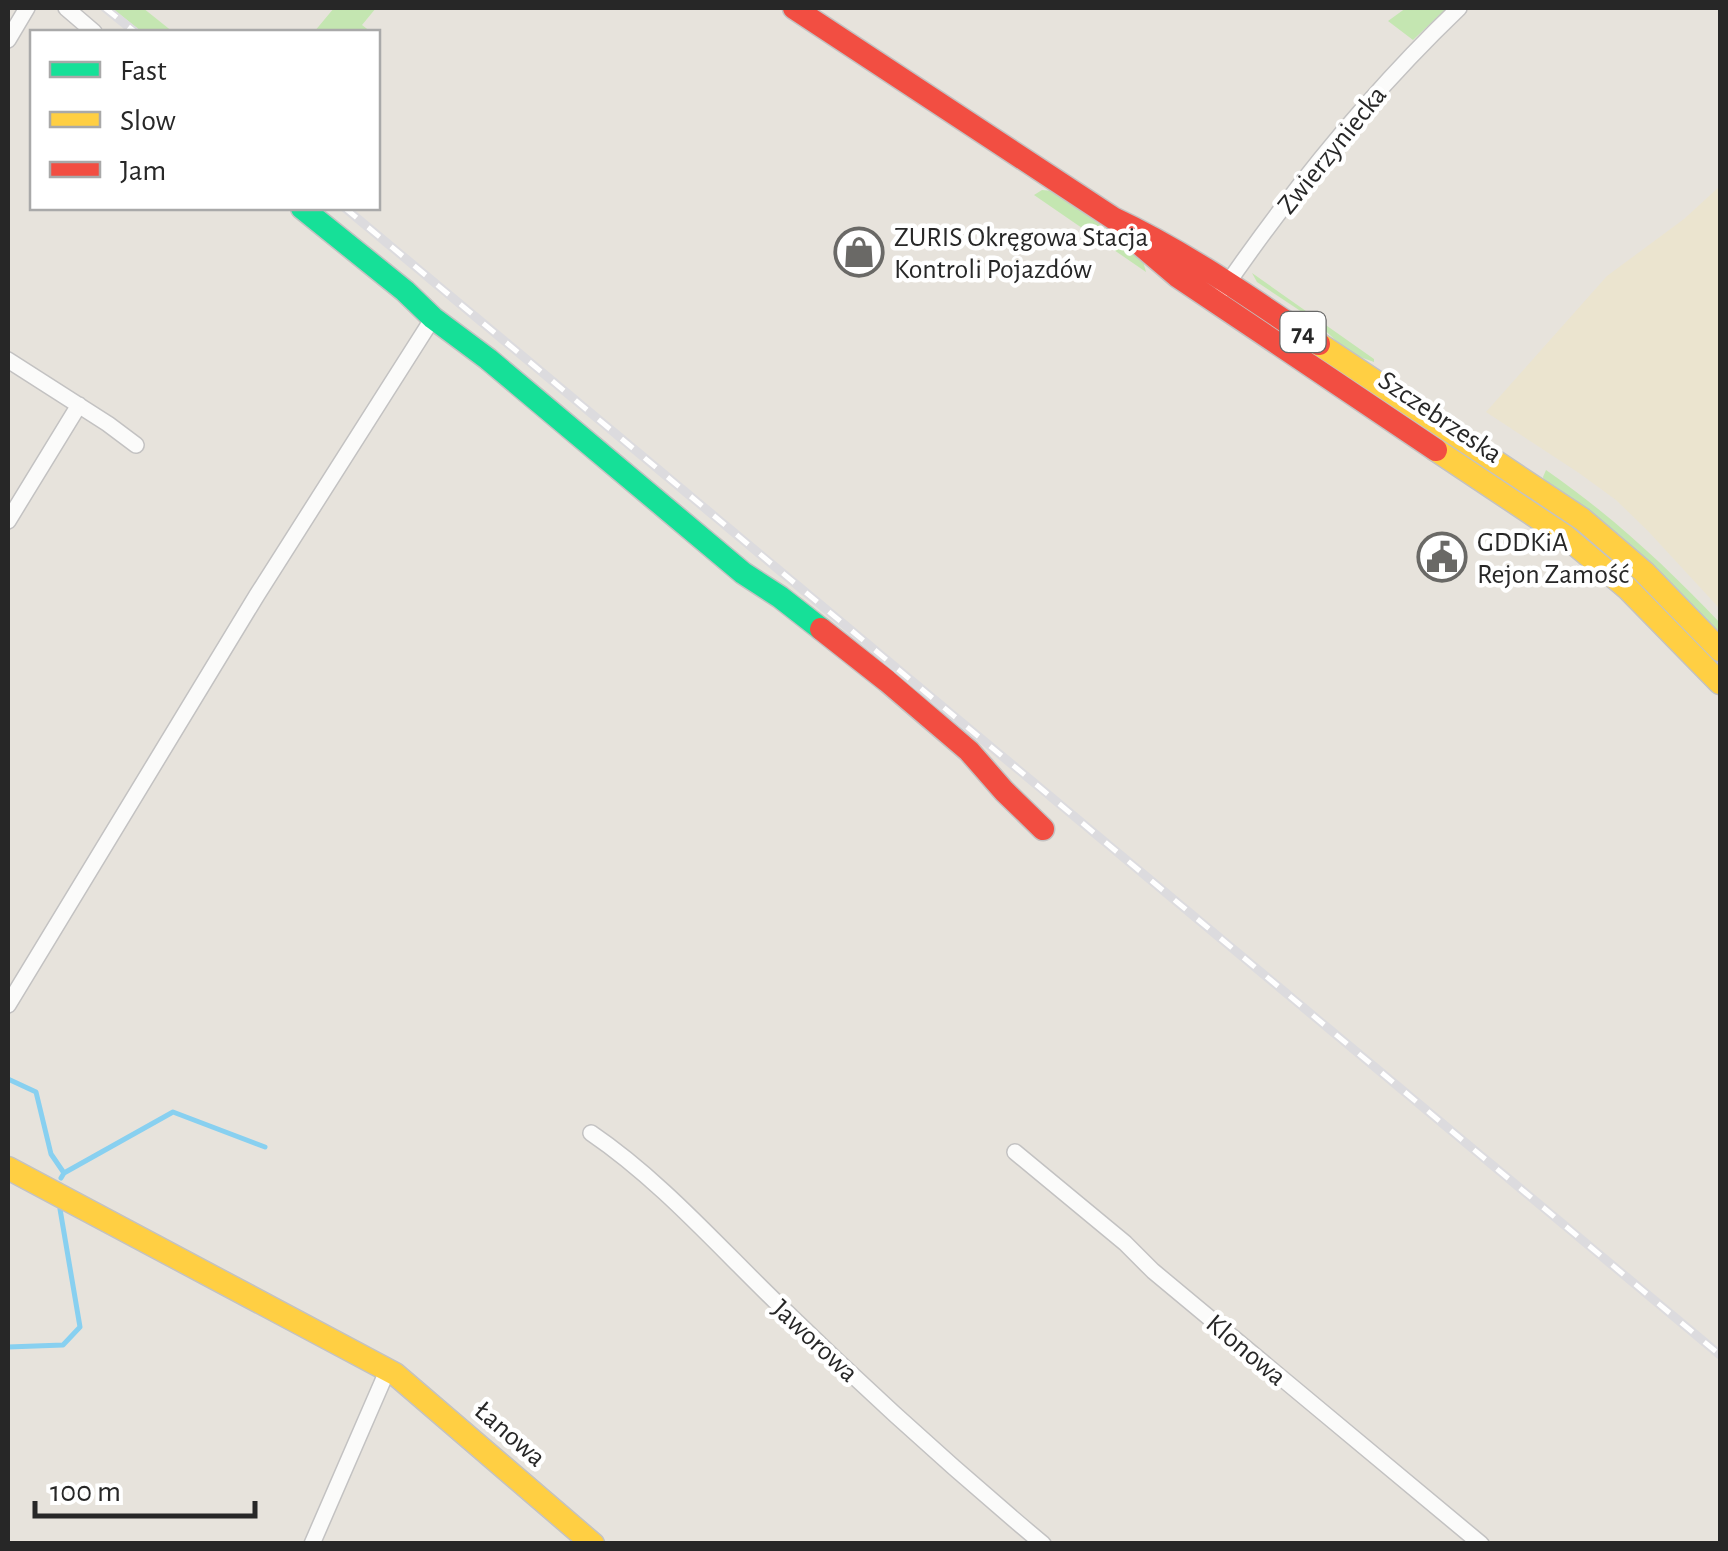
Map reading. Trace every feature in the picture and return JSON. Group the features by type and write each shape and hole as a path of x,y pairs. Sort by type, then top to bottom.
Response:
{"main road":[{"name":"Szczebrzeska","path":"794,8 1109,215 1143,249 1221,292 1582,519 1644,572 1720,650"},
{"path":"304,210 405,291 432,318 488,358 743,573 887,681 969,751 1043,829"},
{"name":"Szczebrzeska","path":"1221,292 1565,536 1628,589 1720,683"},
{"name":"Łanowa","path":"8,1168 388,1369 592,1544"}],"street":[{"path":"8,40 28,8"},
{"path":"66,8 92,30"},
{"name":"Zwierzyniecka","path":"1221,292 1338,135 1460,8"},
{"path":"8,1005 267,578 432,318"},
{"path":"8,360 136,445"},
{"path":"8,521 79,405"},
{"name":"Jaworowa","path":"591,1134 666,1195 872,1394 1043,1544"},
{"name":"Klonowa","path":"1015,1152 1481,1544"},
{"path":"312,1544 388,1369"}],"shaded area":[{"path":"1720,186 1720,609 1616,500 1486,412 1607,276 1684,219"}],"green space":[{"path":"112,8 143,8 170,30 140,30"},
{"path":"334,8 376,8 362,25 368,30 316,30"},
{"path":"1406,8 1447,8 1413,40 1388,21"},
{"path":"1042,190 1052,191 1097,222 1143,261 1146,272 1034,195"},
{"path":"1252,273 1374,362 1349,353 1314,320 1257,282"},
{"path":"1546,470 1637,542 1700,602 1720,627 1715,632 1544,481"}],"waterway":[{"path":"8,1079 36,1092 51,1154 64,1173 61,1178"},
{"path":"64,1173 173,1112 265,1147"},
{"path":"8,1347 63,1345 80,1327 60,1209"}],"railway":[{"path":"105,8 132,30"},
{"path":"347,210 1720,1355"}],"traffic: fast":[{"path":"304,210 743,573 821,629"}],"traffic: slow":[{"path":"1319,344 1582,519 1644,572 1720,650"},
{"path":"1436,450 1565,536 1628,589 1720,683"},
{"path":"8,1168 395,1374 593,1544"}],"traffic: jam":[{"path":"794,8 1113,218 1193,261 1319,344"},
{"path":"1129,235 1177,276 1436,450"},
{"path":"821,629 969,751 1043,829"}],"place":[{"name":"ZURIS Okręgowa Stacja Kontroli Pojazdów","path":"859,252"},
{"name":"GDDKiA Rejon Zamość","path":"1442,557"}]}
